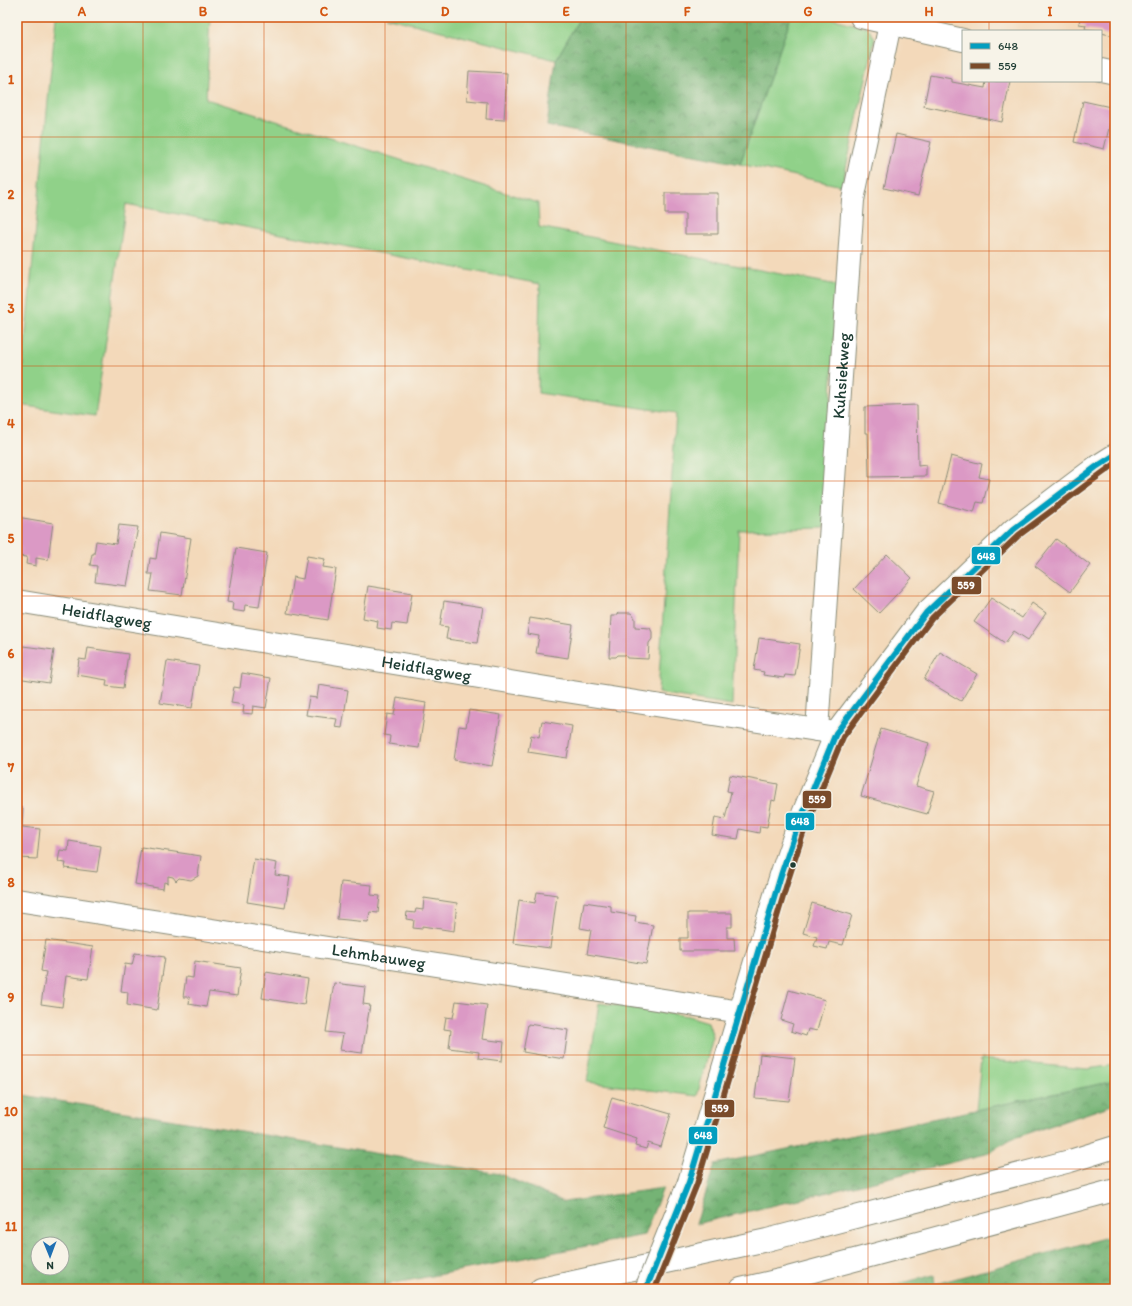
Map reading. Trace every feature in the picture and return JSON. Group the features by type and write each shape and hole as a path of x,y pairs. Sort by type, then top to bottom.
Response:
{"main road":[{"path":"860,17 962,40"},
{"name":"Kuhsiekweg","path":"827,732 853,200 890,24"},
{"path":"1102,70 1115,73"},
{"path":"646,1289 689,1182 781,875 827,732 926,614 1014,529 1096,467 1115,456"},
{"name":"Heidflagweg","path":"17,601 553,689 827,732"},
{"name":"Lehmbauweg","path":"17,900 741,1012"},
{"path":"541,1289 768,1240 1070,1161 1115,1147"},
{"path":"741,1289 788,1278 1115,1190"}],"green space":[{"path":"56,17 210,17 206,99 538,203 539,227 837,285 824,528 739,530 732,705 658,693 676,413 538,393 540,284 126,204 95,416 19,405"},
{"path":"386,17 580,17 556,60"},
{"path":"580,17 791,17 740,164 547,126 556,60"},
{"path":"791,17 827,17 868,28 875,38 842,186 740,164"},
{"path":"599,1003 688,1016 708,1022 713,1037 697,1096 587,1082"},
{"path":"981,1059 1087,1069 1115,1065 1115,1081 976,1110"},
{"path":"1115,1081 1115,1104 1011,1139 986,1154 696,1224 715,1164"},
{"path":"17,1094 500,1174 564,1202 663,1188 644,1235 364,1289 17,1289"},
{"path":"1115,1235 1115,1289 876,1289 934,1275 935,1284"}],"building":[{"path":"1080,17 1115,17 1115,36 1102,33 1102,30 1085,29 1086,25 1079,24"},
{"path":"469,71 507,73 504,120 486,119 487,102 467,100"},
{"path":"930,75 952,79 952,82 985,88 986,82 1010,82 1002,122 924,106"},
{"path":"1083,101 1115,108 1115,125 1110,124 1104,149 1074,142"},
{"path":"896,134 931,142 918,196 884,188"},
{"path":"665,193 718,193 718,234 685,234 685,214 665,214"},
{"path":"917,405 918,466 926,465 926,476 869,477 868,433 865,433 865,407"},
{"path":"951,456 982,464 979,477 989,479 983,503 977,502 974,512 939,503"},
{"path":"17,517 53,523 48,560 36,558 36,566 26,564 27,557 17,556"},
{"path":"119,525 138,527 127,586 95,582 97,566 90,565 92,554 94,554 96,541 116,544"},
{"path":"160,533 191,538 182,595 150,591 153,574 148,574 150,558 156,559"},
{"path":"1056,539 1090,565 1070,592 1035,566"},
{"path":"236,548 267,553 259,607 245,605 244,612 232,610 233,603 227,602"},
{"path":"887,554 912,578 879,613 854,589"},
{"path":"307,556 325,559 323,567 336,569 328,620 287,613 293,577 303,579"},
{"path":"368,586 412,593 407,625 392,623 391,630 377,628 378,621 363,618"},
{"path":"991,598 1022,618 1032,603 1046,613 1028,640 1014,631 1005,643 974,622"},
{"path":"444,601 483,607 477,643 446,639 448,627 440,626"},
{"path":"619,613 631,613 635,618 635,627 650,628 652,632 652,639 649,643 648,659 627,658 625,655 609,657 611,616 615,616"},
{"path":"530,618 573,625 568,658 536,653 539,636 527,634"},
{"path":"759,638 800,644 795,676 785,675 784,678 763,675 764,672 754,670"},
{"path":"23,646 54,650 49,683 17,678 17,659 21,660"},
{"path":"88,648 128,654 123,688 106,686 107,680 77,675 79,659 86,660"},
{"path":"940,652 977,674 961,701 924,679"},
{"path":"167,661 199,666 192,708 160,703"},
{"path":"242,673 271,678 266,708 253,706 252,714 243,713 244,705 231,703 234,687 240,688"},
{"path":"319,685 348,690 342,728 335,727 337,719 306,715 309,697 317,698"},
{"path":"397,698 426,703 419,748 389,744 390,736 384,735 387,714 394,715"},
{"path":"469,710 501,715 492,766 454,760 459,726 466,727"},
{"path":"542,721 572,726 567,758 528,752 531,735 539,737"},
{"path":"881,729 929,743 916,786 934,791 927,814 861,796"},
{"path":"730,775 778,784 775,801 772,800 767,827 760,826 759,833 740,829 738,839 712,835 715,817 725,819 731,792 727,791"},
{"path":"17,807 23,808 22,827 40,829 37,859 17,858"},
{"path":"69,841 101,846 97,872 65,868 66,863 58,862 60,850 68,851"},
{"path":"141,847 201,856 198,876 191,880 179,878 176,881 173,877 168,876 168,883 164,882 163,889 135,884"},
{"path":"254,859 277,863 275,875 290,877 285,908 247,902"},
{"path":"341,882 372,885 371,895 380,896 378,913 370,912 368,922 337,919"},
{"path":"537,892 557,895 550,948 513,943 519,900 535,903"},
{"path":"424,898 457,903 454,931 422,926 422,929 413,928 414,920 406,919 407,912 415,913 416,909 423,910"},
{"path":"584,902 611,906 611,912 636,916 635,922 653,925 646,964 587,954 591,930 580,928"},
{"path":"812,903 852,915 843,945 829,942 827,949 814,946 817,937 803,933"},
{"path":"688,913 732,913 732,927 727,927 727,938 734,938 735,951 680,951 680,938 688,938"},
{"path":"46,940 93,947 88,979 66,976 62,1007 41,1004 46,972 41,971"},
{"path":"135,953 165,957 157,1010 127,1005 128,992 121,991 125,964 132,965"},
{"path":"195,961 241,968 237,996 209,992 206,1007 189,1004 190,997 183,997 186,977 193,978"},
{"path":"266,972 308,979 304,1005 262,998"},
{"path":"334,983 365,987 363,1004 370,1005 362,1053 340,1050 343,1034 326,1032"},
{"path":"789,990 825,1000 817,1031 808,1029 806,1036 791,1031 793,1024 781,1020"},
{"path":"456,1001 487,1005 482,1039 504,1042 502,1061 478,1058 479,1052 449,1048 451,1030 444,1029 446,1017 453,1018"},
{"path":"528,1024 568,1030 564,1059 523,1052"},
{"path":"760,1054 795,1058 789,1101 755,1098"},
{"path":"612,1097 671,1114 661,1147 648,1143 646,1149 635,1146 637,1139 603,1128"}],"transit line":[{"name":"648","path":"646,1289 689,1182 781,875 796,831 836,733 926,613 1014,529 1096,467 1115,455"},
{"name":"559","path":"655,1289 697,1184 803,834 843,737 932,618 1019,535 1115,464"}]}
